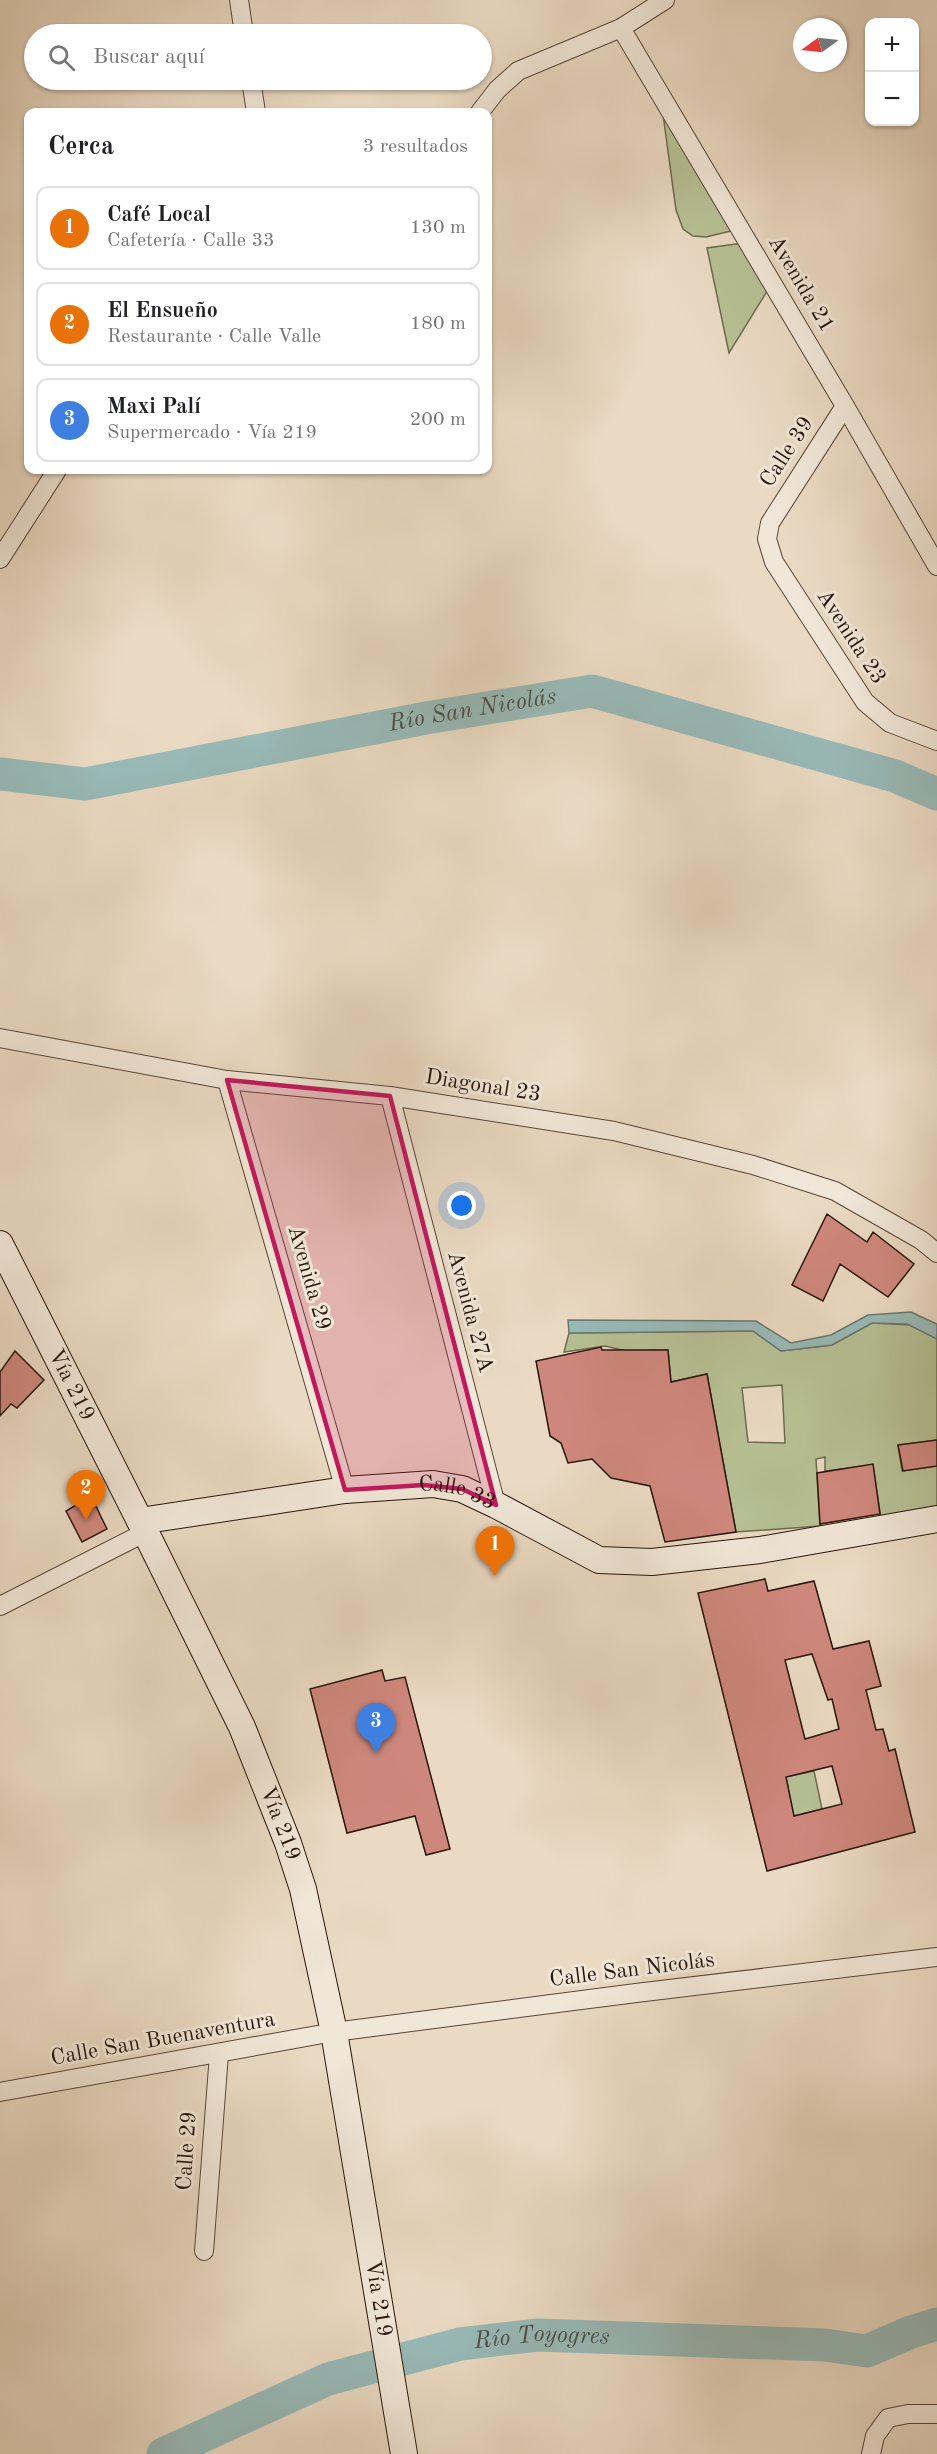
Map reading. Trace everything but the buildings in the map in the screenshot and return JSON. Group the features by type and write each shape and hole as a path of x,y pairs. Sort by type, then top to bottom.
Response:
{"main road":[{"name":"Vía 219","path":"0,1244 242,1727 288,1843 303,1889 334,2032 404,2454"},
{"name":"Calle 33","path":"143,1527 345,1490 433,1484 462,1489 599,1560 652,1562 760,1550 937,1519"}],"street":[{"path":"238,0 242,24"},
{"path":"483,108 497,90 518,71 621,28 666,0"},
{"name":"Avenida 21","path":"621,28 937,566"},
{"path":"253,90 255,108"},
{"name":"Calle 39","path":"770,523 845,406"},
{"path":"0,559 54,474"},
{"name":"Avenida 23","path":"770,523 767,538 774,562 865,702 890,723 937,741"},
{"name":"Diagonal 23","path":"0,1038 227,1080 390,1096 614,1131 753,1165 835,1191 921,1240 937,1252"},
{"name":"Avenida 29","path":"227,1080 345,1490"},
{"name":"Avenida 27A","path":"390,1096 496,1505"},
{"path":"0,1605 143,1527"},
{"name":"Calle San Nicolás","path":"334,2032 937,1957"},
{"name":"Calle San Buenaventura","path":"0,2092 334,2032"},
{"name":"Calle 29","path":"204,2252 219,2054"},
{"path":"868,2453 875,2436 888,2418 908,2414 937,2415"}],"highlighted area":[{"path":"227,1080 390,1096 496,1505 462,1489 424,1485 345,1490"}],"green space":[{"path":"662,107 735,230 706,237 693,236 683,229 676,210"},
{"path":"743,243 769,288 729,353 707,248"},
{"path":"872,1323 911,1325 937,1339 937,1440 898,1446 902,1471 937,1466 937,1508 881,1519 873,1465 825,1471 825,1457 816,1459 820,1526 736,1532 707,1374 671,1382 668,1350 626,1351 605,1346 564,1352 569,1333 753,1331 781,1351 832,1345","holes":["782,1385 785,1443 748,1442 742,1388"]},
{"path":"814,1771 822,1809 756,1826 751,1808 790,1798 786,1777"}],"water":[{"path":"911,1312 937,1324 937,1339 907,1324 872,1323 832,1345 781,1351 753,1331 569,1333 568,1320 756,1321 791,1343 831,1335 868,1315"}],"waterway":[{"name":"Río San Nicolás","path":"0,774 85,784 426,718 592,691 895,776 937,794"},
{"name":"Río Toyogres","path":"163,2454 328,2379 460,2344 538,2335 825,2345 867,2351 911,2332 937,2324"}],"place":[{"name":"El Ensueño","path":"86,1520"},
{"name":"Café Local","path":"495,1576"},
{"name":"Maxi Palí","path":"376,1753"}]}
